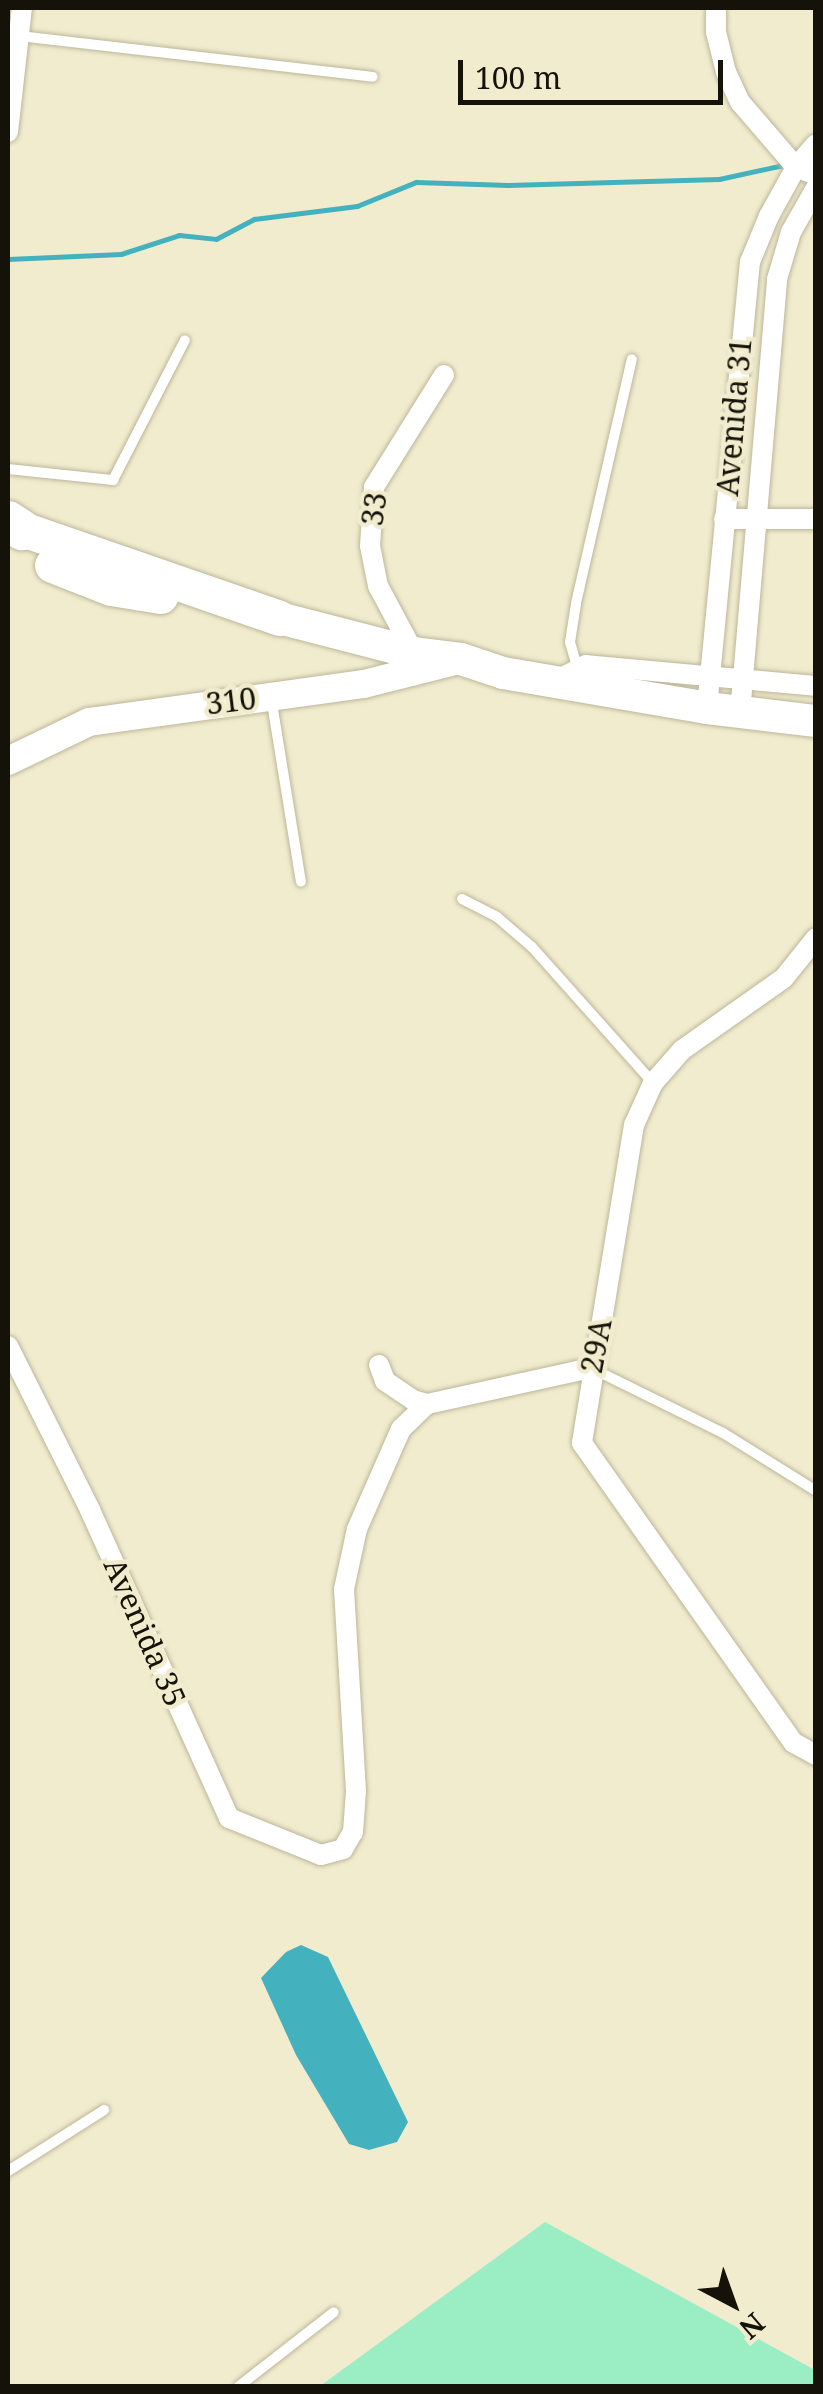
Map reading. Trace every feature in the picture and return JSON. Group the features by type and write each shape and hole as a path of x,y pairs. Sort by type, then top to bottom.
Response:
{"highway":[{"path":"11,531 280,618"}],"main road":[{"path":"280,618 414,653 461,659 503,673 566,676 742,698 816,722"}],"street":[{"path":"8,132 22,8"},
{"path":"716,8 723,58 740,102 806,171"},
{"name":"Avenida 31","path":"709,694 750,262 806,171 816,144"},
{"name":"Avenida 31","path":"742,698 776,279 791,232 816,188"},
{"name":"33","path":"414,653 378,586 370,546 374,488 444,374"},
{"path":"724,519 816,519"},
{"name":"310","path":"8,761 89,722 364,684 461,659"},
{"path":"742,698 816,686"},
{"name":"29A","path":"816,938 784,978 697,1037 654,1083 634,1125 591,1368 582,1444 794,1743 816,1755"},
{"name":"Avenida 35","path":"8,1346 90,1510 229,1818 321,1855 343,1849 353,1832 356,1790 344,1589 357,1529 401,1428 427,1404"},
{"path":"379,1365 386,1381 413,1400 427,1404 591,1368"}],"lane":[{"path":"20,36 373,77"},
{"path":"8,469 114,480 185,340"},
{"path":"566,676 576,603 632,359"},
{"path":"271,696 301,882"},
{"path":"462,898 497,917 532,947 654,1083"},
{"path":"591,1368 723,1433 816,1491"},
{"path":"8,2171 104,2110"},
{"path":"239,2386 334,2312"}],"green space":[{"path":"545,2222 815,2370 815,2386 320,2386"}],"water":[{"path":"301,1945 328,1957 408,2122 397,2142 369,2150 349,2144 296,2055 261,1978 286,1952"}],"waterway":[{"path":"8,259 121,254 179,235 216,239 254,219 357,206 416,182 508,185 719,179 783,165"}]}
